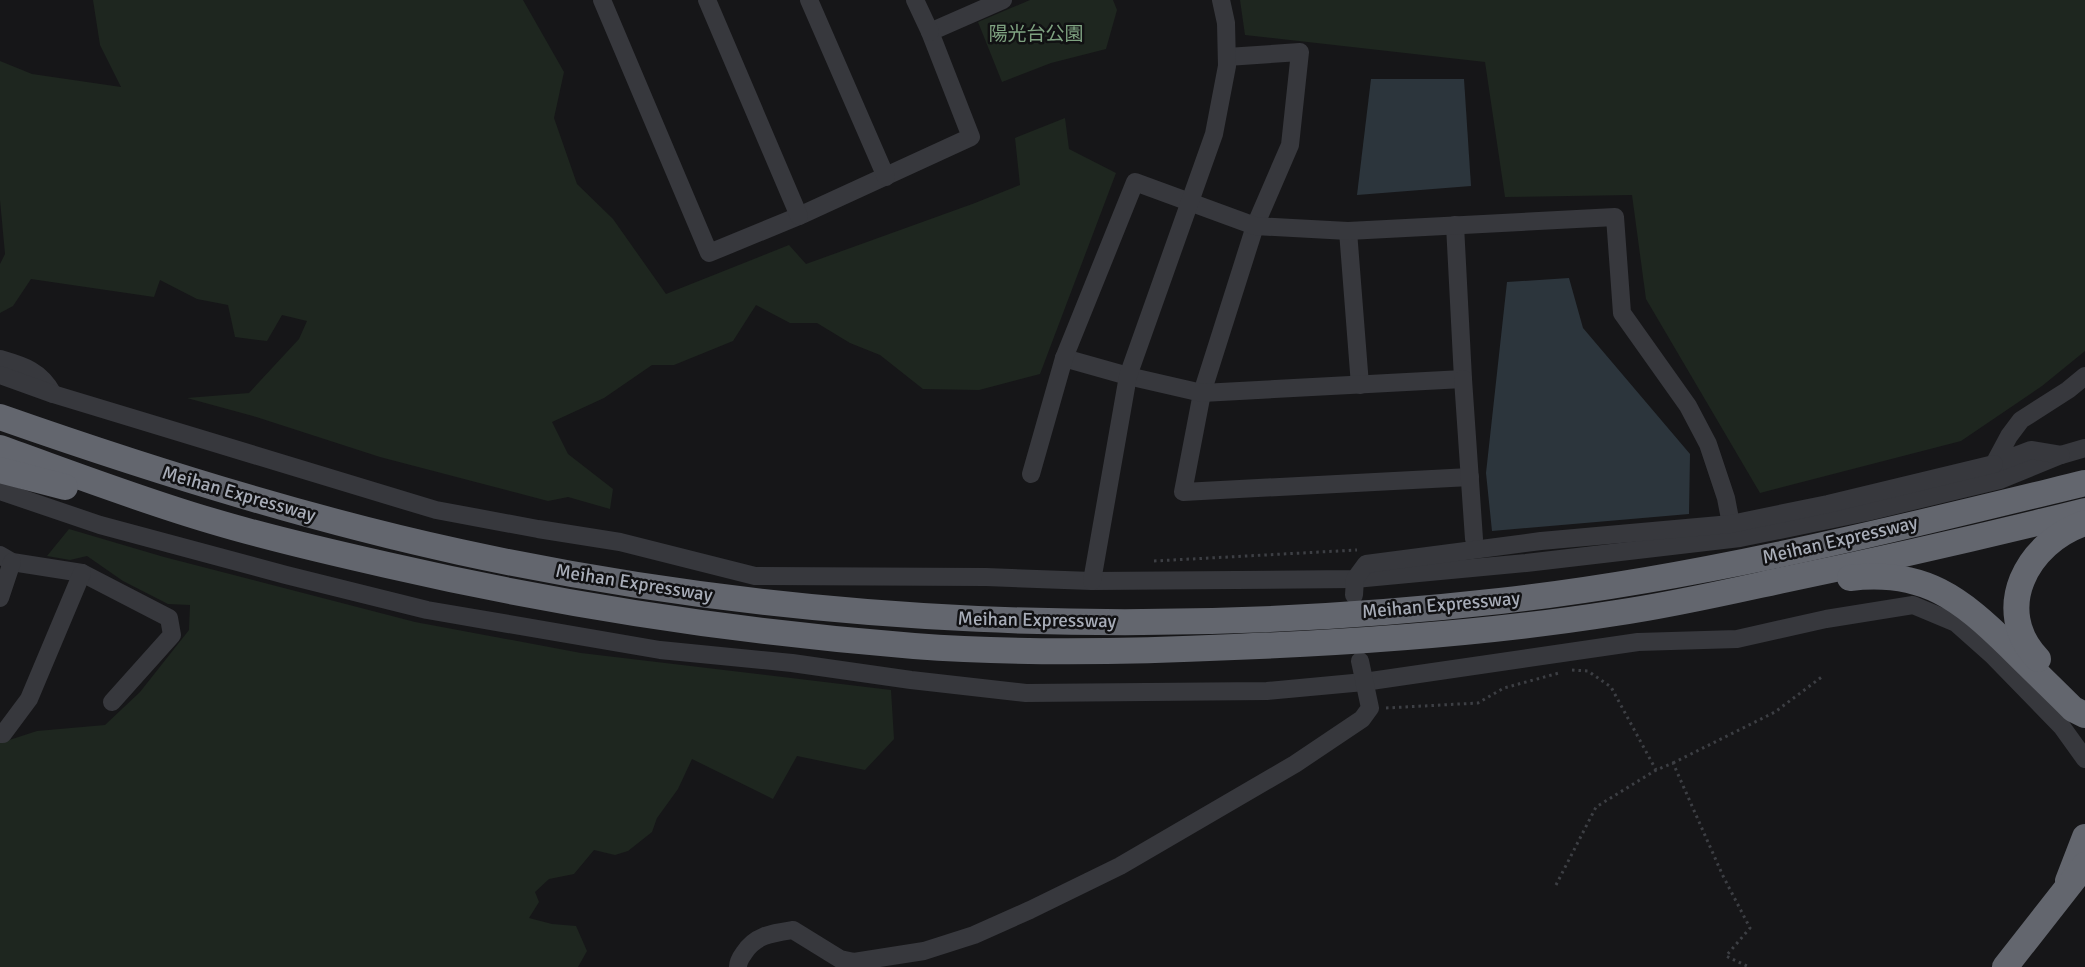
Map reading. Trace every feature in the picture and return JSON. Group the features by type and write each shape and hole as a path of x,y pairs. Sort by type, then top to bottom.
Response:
{"highway":[{"path":"0,397 126,449 361,519 458,552"},
{"name":"Meihan Expressway","path":"0,417 108,455 221,490 458,552 571,574 805,608 917,617 1038,622 1167,623 1287,618 1502,601 1610,586 1725,566 2085,483"},
{"name":"Meihan Expressway","path":"0,448 212,521 450,580 558,601 677,620 917,646 1039,651 1171,650 1283,645 1509,628 1620,613 1838,569 2085,511"},
{"path":"0,470 88,493 212,521"},
{"path":"2035,495 2085,473"},
{"path":"2082,713 2069,692 2029,650 2022,638 2016,609 2021,580 2038,554 2062,534 2085,523"},
{"path":"1392,638 1485,636 1567,627 1658,614 1837,579 1885,576 1921,583 1947,594 1969,608 2082,713"},
{"path":"2062,895 2085,837"},
{"path":"2005,967 2085,865"}],"street":[{"path":"602,0 709,253 799,216 971,137 930,32 915,0"},
{"path":"707,0 799,216"},
{"path":"809,0 886,176"},
{"path":"930,32 1003,0"},
{"path":"1092,581 1128,376 1214,134 1227,57 1226,23 1221,0"},
{"path":"1227,57 1300,52 1290,145 1255,226 1202,393 1183,492 1470,477"},
{"path":"1031,474 1064,358 1135,182 1255,226 1348,231 1615,217 1622,312 1688,406 1708,444 1726,498 1731,524"},
{"path":"1456,225 1463,379 1474,539"},
{"path":"1348,231 1360,385"},
{"path":"1064,358 1128,376 1202,393 1463,379"},
{"path":"0,359 26,366 46,382 53,394"},
{"path":"0,375 53,394 436,510 620,542 755,576 986,577 1354,587 1740,538 1867,512 2000,480 2061,455 2085,448"},
{"path":"1994,464 2009,436 2021,420 2068,390 2085,376"},
{"path":"1354,587 1366,564 1541,541 1731,524 1828,504 1994,464 2031,450 2061,455"},
{"path":"0,491 100,525 286,575 427,610 660,650 792,663 911,680 1026,693 1267,691 1364,682 1638,642 1738,640 1835,617 1913,605 1956,623 1992,655 2062,727 2085,759"},
{"path":"0,598 6,558 82,573 169,618 172,635 112,702"},
{"path":"0,734 3,734 29,700 82,573"},
{"path":"738,967 738,962 749,944 766,934 793,930 840,959 854,962 924,950 974,935 1030,910 1128,861 1295,764 1362,719 1370,708 1360,661"}],"path":[{"path":"1370,708 1425,707 1478,703 1504,688 1568,670 1588,671 1611,687 1656,770"},
{"path":"1556,884 1596,807 1656,770 1775,712 1823,676"},
{"path":"1674,762 1724,876 1750,928 1726,956 1749,967"}],"green space":[{"path":"93,0 523,0 564,72 554,118 577,184 613,219 666,294 789,245 806,264 1020,185 1015,138 1065,118 1069,149 1116,173 1040,374 979,390 923,389 880,355 850,343 817,323 790,323 756,305 733,341 674,365 652,365 604,398 552,422 568,454 613,489 610,509 568,497 548,501 380,457 253,416 187,398 249,393 299,339 307,321 282,315 267,341 235,337 228,305 197,299 160,280 154,297 31,279 13,306 0,313 0,264 5,254 0,200 0,61 32,74 121,87 100,45"},
{"name":"陽光台公園","path":"1030,0 1113,0 1117,10 1106,49 1051,63 1002,82 978,22"},
{"path":"1240,0 2085,0 2085,351 2042,386 1961,441 1760,493 1646,299 1632,195 1505,197 1485,62 1245,35"},
{"path":"69,529 164,557 415,622 581,653 891,690 894,739 865,770 797,756 773,799 692,759 678,789 657,818 652,832 628,851 615,855 594,850 574,874 549,879 535,892 539,902 529,918 552,924 576,926 587,951 578,967 0,967 0,743 37,731 105,725 140,692 189,630 190,605 168,604 123,581 87,556 70,560 47,556"}],"shaded area":[{"path":"1371,79 1464,79 1471,186 1357,195"},
{"path":"1569,278 1583,328 1690,454 1689,514 1492,531 1486,473 1507,282"}]}
